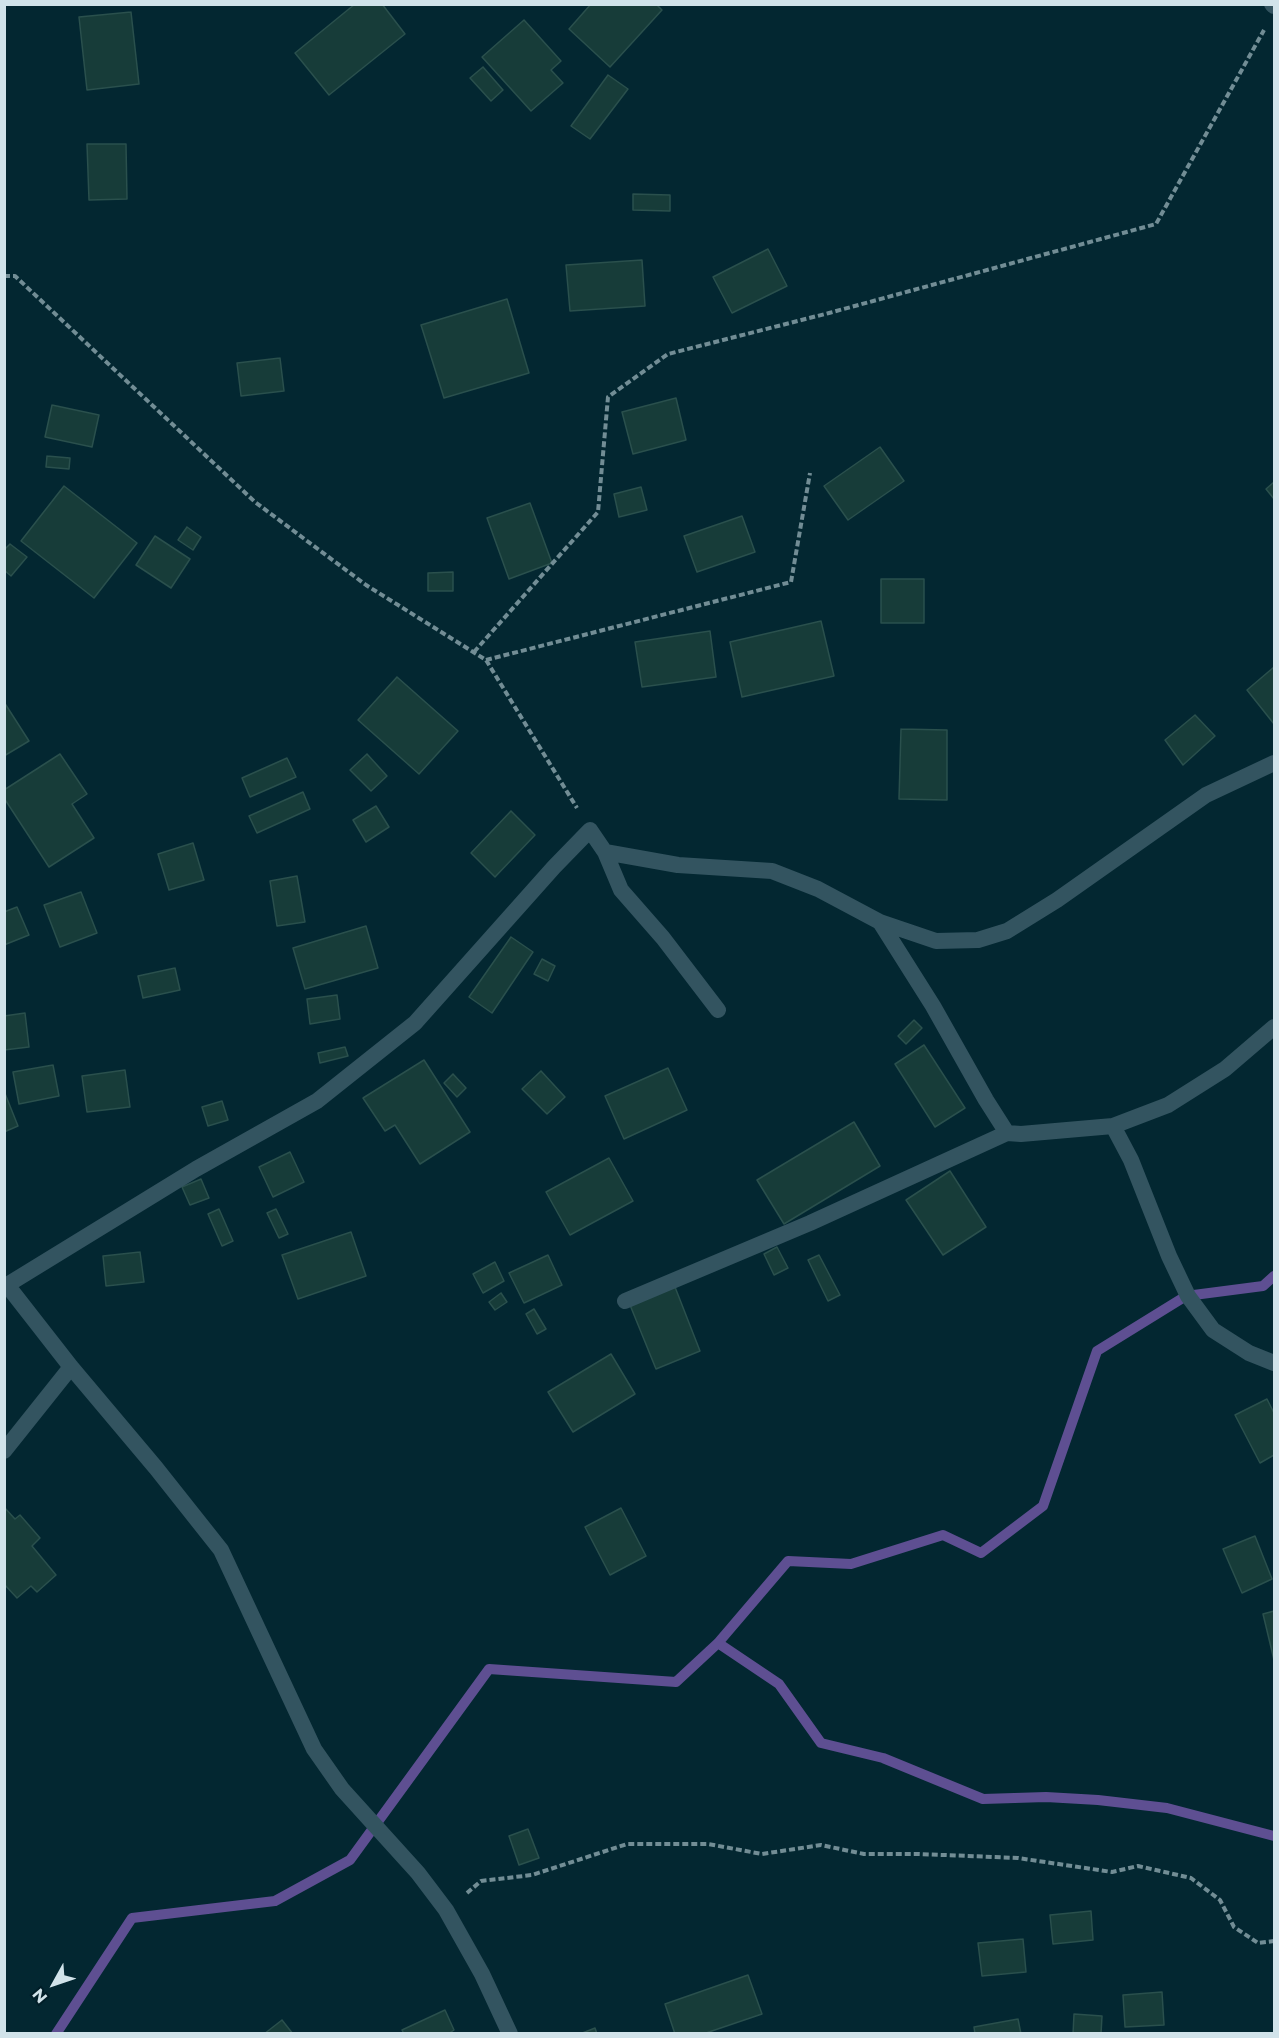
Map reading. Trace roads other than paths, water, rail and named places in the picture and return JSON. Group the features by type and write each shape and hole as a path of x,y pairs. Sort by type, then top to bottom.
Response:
{"street":[{"path":"605,852 678,865 772,871 818,889 880,922 936,941 978,940 1007,931 1057,900 1206,795 1275,763"},
{"path":"510,2034 482,1974 446,1910 418,1873 342,1789 314,1749 222,1550 71,1367 6,1283 317,1101 415,1023 590,830 605,852 621,890 663,938 718,1010"},
{"path":"880,922 933,1006 1007,1133"},
{"path":"625,1301 810,1223 1007,1133 1021,1134 1113,1126 1168,1105 1225,1069 1275,1027"},
{"path":"1113,1126 1131,1160 1169,1256 1188,1296 1213,1330 1249,1353 1275,1363"},
{"path":"4,1451 71,1367"}],"waterway":[{"path":"56,2034 132,1918 275,1901 350,1860 489,1669 676,1682 718,1643 788,1561 851,1564 943,1535 981,1553 1043,1506 1097,1351 1186,1296 1263,1286 1274,1276"},
{"path":"718,1643 779,1684 821,1743 883,1758 983,1799 1046,1797 1167,1808 1274,1836"}]}
